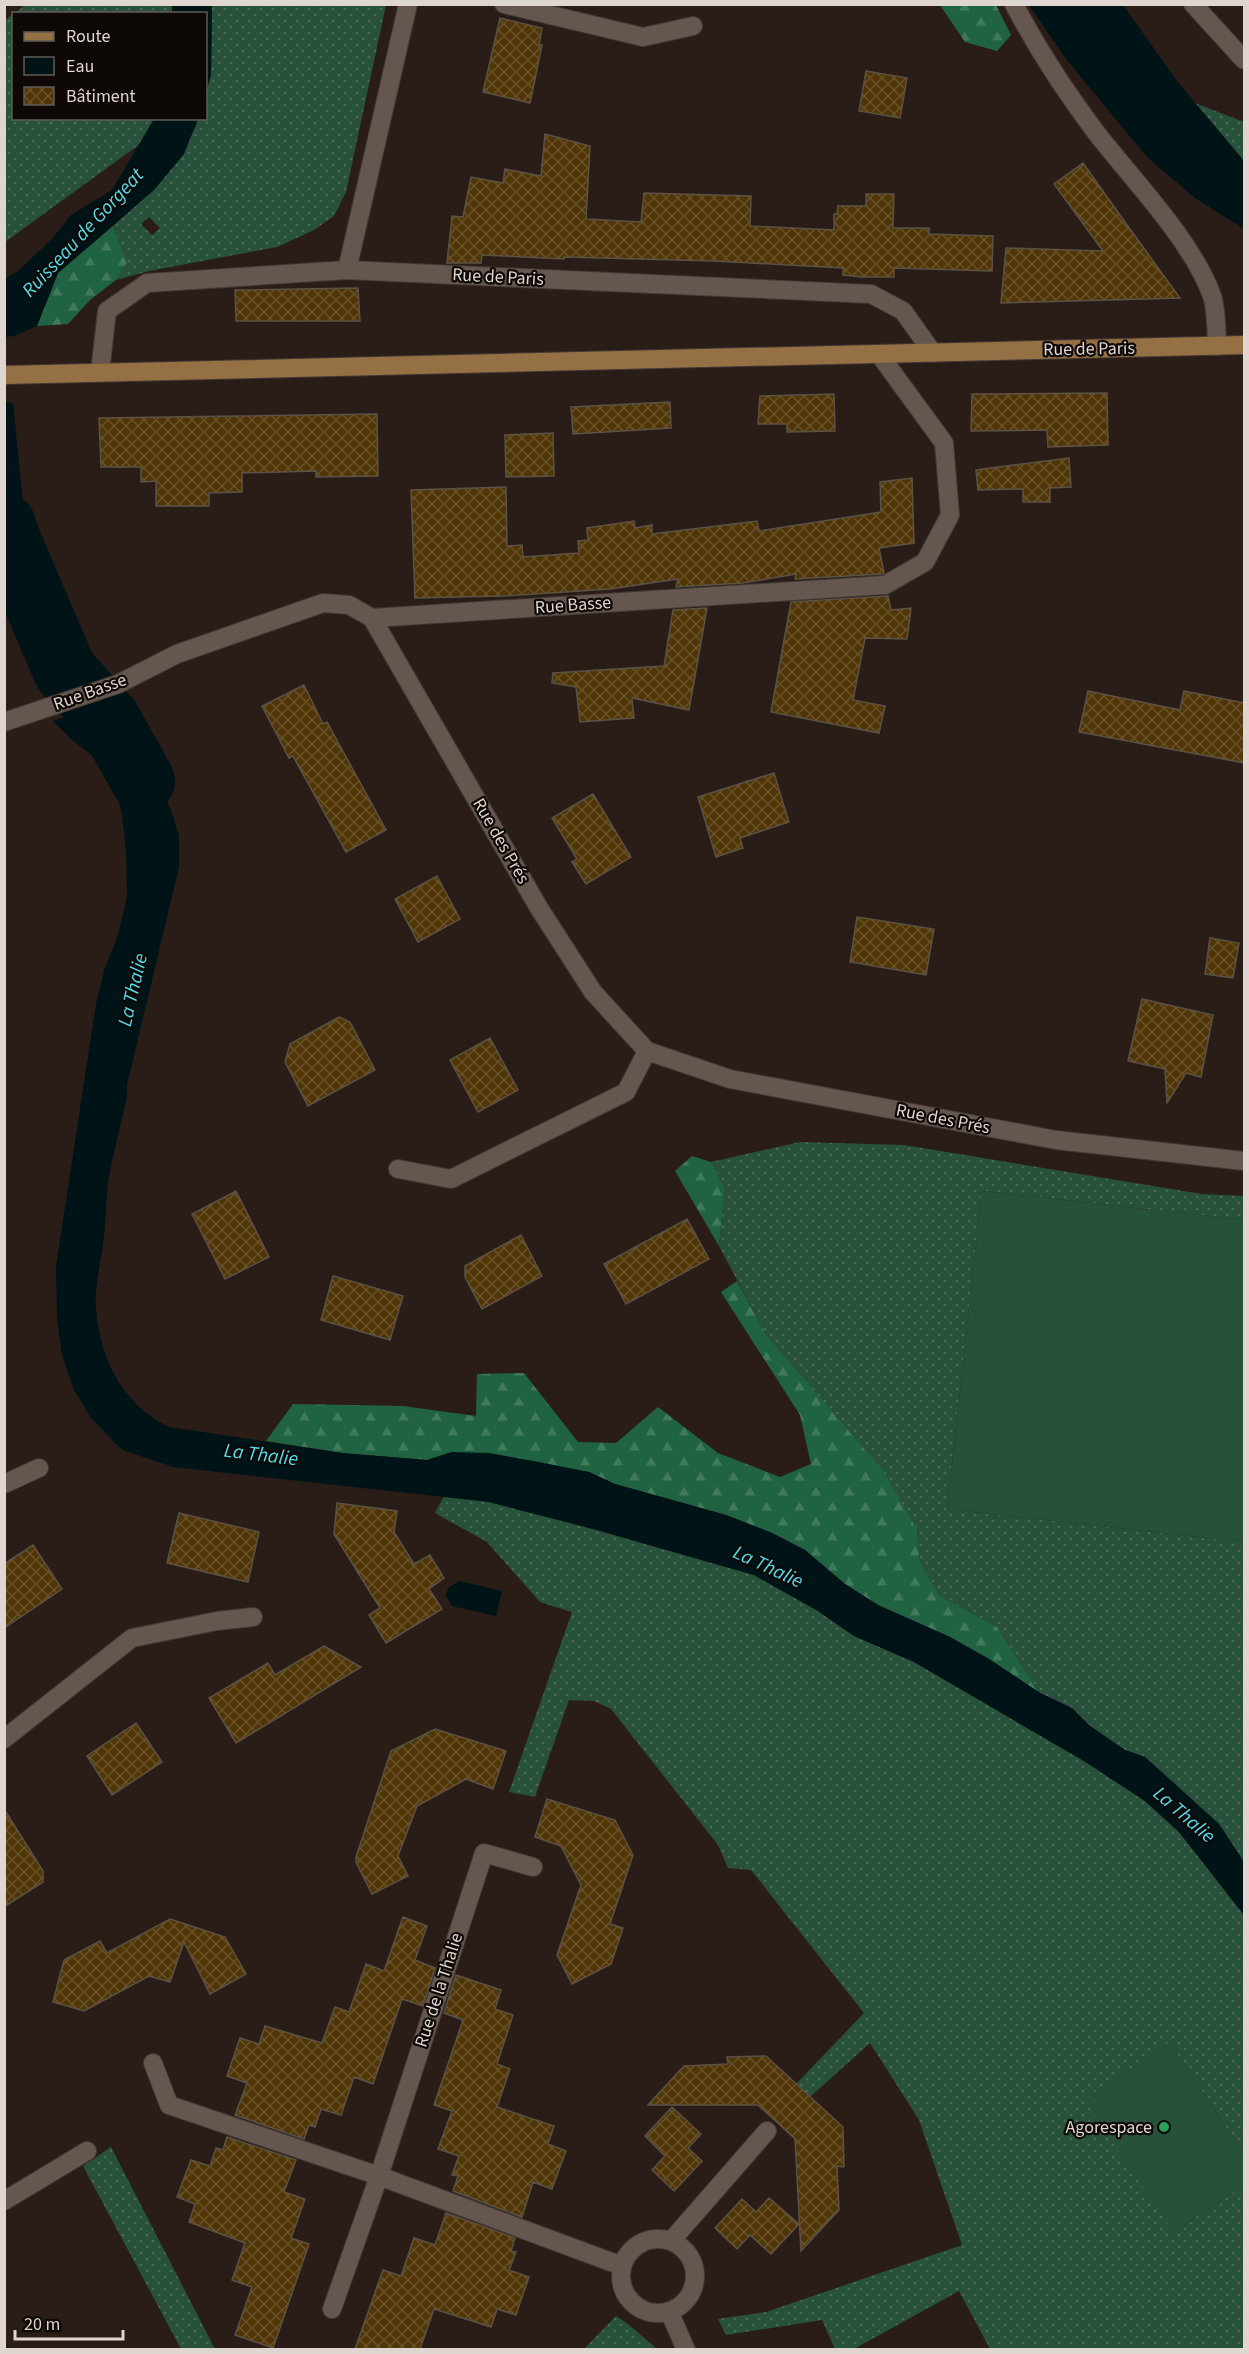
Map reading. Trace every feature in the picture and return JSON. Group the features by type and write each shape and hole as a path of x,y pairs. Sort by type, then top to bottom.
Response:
{"main road":[{"name":"Rue de Paris","path":"4,375 1245,345"}],"street":[{"path":"346,270 408,4"},
{"path":"504,4 643,37 693,26"},
{"path":"1014,4 1049,66 1181,242 1202,276 1212,298 1217,346"},
{"path":"1193,4 1245,60"},
{"name":"Rue de Paris","path":"100,372 107,311 147,283 346,270 871,294 903,311 933,353"},
{"name":"Rue Basse","path":"4,722 118,684 177,654 323,603 349,605 372,618 885,585 925,562 950,515 944,444 879,354"},
{"name":"Rue des Prés","path":"372,618 539,908 593,992 647,1051 730,1079 1056,1140 1245,1161"},
{"path":"398,1169 451,1179 626,1092 647,1051"},
{"path":"4,1484 39,1468"},
{"path":"4,1739 132,1638 217,1621 253,1617"},
{"name":"Rue de la Thalie","path":"332,2309 379,2176 484,1853 533,1867"},
{"path":"153,2063 169,2105 379,2176 622,2266"},
{"path":"671,2241 767,2131"},
{"path":"4,2201 87,2151"},
{"path":"658,2239 671,2241 683,2249 693,2265 694,2281 691,2294 681,2306 669,2311 654,2313 641,2310 628,2299 621,2279 622,2266 635,2247 646,2241 658,2239"},
{"path":"669,2311 686,2349"}],"green space":[{"path":"26,4 172,4 172,12 16,12"},
{"path":"212,5 386,5 346,192 334,216 314,230 277,247 149,271 116,280 127,263 113,226 155,189 195,128 198,120 207,120 207,89 211,75","holes":["149,217 160,228 152,235 141,224"]},
{"path":"940,5 996,5 1011,35 997,51 965,42"},
{"path":"12,15 12,120 153,120 140,144 5,242 4,21"},
{"path":"1195,103 1244,122 1244,161"},
{"path":"113,226 127,263 116,280 90,300 68,324 37,326 58,273"},
{"path":"800,1142 904,1145 1202,1194 1244,1196 1244,1220 982,1191 947,1509 1244,1542 1244,1862 1219,1824 1145,1757 1125,1750 1090,1726 1072,1708 1040,1693 997,1627 939,1595 920,1562 917,1530 800,1375 767,1336 719,1246 725,1188 711,1162"},
{"path":"692,1156 711,1162 725,1188 719,1246 675,1171"},
{"path":"982,1191 1244,1220 1244,1542 947,1509"},
{"path":"737,1281 767,1336 884,1472 917,1530 920,1562 939,1595 997,1627 1040,1693 989,1659 950,1637 878,1605 845,1584 805,1550 772,1533 726,1515 615,1484 589,1472 452,1452 427,1460 342,1453 266,1441 293,1404 403,1406 476,1416 477,1374 524,1373 578,1442 616,1443 658,1407 718,1453 780,1477 811,1464 800,1415 721,1292"},
{"path":"444,1496 489,1502 754,1575 818,1611 854,1636 914,1662 1084,1761 1145,1801 1179,1832 1244,1915 1244,2154 1169,2042 1173,2232 1244,2185 1244,2349 990,2349 959,2291 854,2349 835,2349 822,2320 726,2335 718,2319 766,2312 962,2245 919,2120 870,2043 810,2097 796,2084 864,2013 751,1870 728,1868 718,1845 611,1709 594,1701 569,1700 535,1797 509,1792 572,1612 540,1602 487,1542 435,1513"},
{"name":"Agorespace","path":"1169,2042 1244,2154 1244,2185 1173,2232 1084,2100"},
{"path":"111,2147 215,2349 181,2349 83,2166"},
{"path":"616,2316 628,2324 657,2349 584,2349"}],"water":[{"path":"172,5 212,5 211,75 207,89 207,12 172,12"},
{"path":"1029,5 1123,5 1177,81 1244,161 1244,229 1195,198 1147,157 1066,59"},
{"name":"Ruisseau de Gorgeat","path":"153,120 198,120 184,154 155,189 58,273 37,326 14,336 5,337 5,279 19,270 52,239 71,215 112,190"},
{"path":"4,402 13,403 23,503 51,581 101,675 45,694 5,601"},
{"path":"110,701 137,755 170,807 179,836 179,867 127,1085 127,1097 109,1177 96,1291 98,1327 108,1362 126,1393 138,1406 169,1427 342,1453 427,1460 452,1452 489,1453 589,1472 615,1484 726,1515 772,1533 805,1550 845,1584 878,1605 950,1637 989,1659 1040,1693 1072,1708 1090,1726 1125,1750 1145,1757 1219,1824 1244,1862 1244,1915 1179,1832 1145,1801 1084,1761 914,1662 854,1636 818,1611 754,1575 489,1502 173,1467 123,1450 91,1418 73,1388 62,1355 57,1320 56,1266 96,1004 105,967 117,938 127,897 126,852 122,815 115,784 102,763 72,740 53,721"},
{"path":"459,1581 502,1591 496,1616 452,1606 446,1596 448,1588"}],"building":[{"path":"500,18 542,28 539,45 542,45 530,103 483,92"},
{"path":"866,71 907,78 900,118 859,111"},
{"path":"545,134 590,146 586,219 641,222 644,193 751,196 750,226 834,230 834,214 837,214 838,206 866,206 866,194 894,194 893,228 929,228 929,234 993,236 992,271 894,268 894,277 863,277 843,275 843,268 714,261 564,257 564,259 482,255 481,263 447,263 452,216 463,217 471,177 503,183 505,169 541,176"},
{"path":"1083,163 1180,298 1001,303 1006,248 1103,251 1054,184"},
{"path":"358,288 360,321 236,321 235,290"},
{"path":"1107,393 1108,445 1048,447 1047,430 971,431 972,394"},
{"path":"834,394 835,431 787,432 787,424 758,424 760,396"},
{"path":"670,402 671,428 573,434 571,407"},
{"path":"377,414 378,476 316,477 316,471 242,473 242,492 209,493 209,506 156,506 156,481 141,482 141,467 101,467 99,418"},
{"path":"553,433 554,476 506,477 505,435"},
{"path":"1069,458 1071,487 1050,488 1050,502 1023,502 1023,489 978,490 976,470"},
{"path":"912,478 914,543 879,548 884,573 882,574 795,579 796,574 743,583 676,587 678,579 610,589 503,596 415,598 411,490 506,487 507,546 522,545 523,557 579,553 578,541 588,540 587,528 634,521 635,528 652,525 652,534 757,521 759,531 881,512 880,482"},
{"path":"888,596 891,610 911,608 907,639 865,638 853,700 885,706 879,733 771,712 791,602"},
{"path":"707,608 689,710 632,698 634,718 580,722 576,687 552,683 553,673 664,666 673,610"},
{"path":"304,685 323,724 327,722 386,830 346,852 293,756 289,758 262,706"},
{"path":"1088,691 1180,710 1184,691 1245,703 1245,763 1079,732"},
{"path":"774,773 789,822 740,838 743,848 716,857 698,797"},
{"path":"593,794 631,857 586,884 572,862 577,859 552,818"},
{"path":"437,876 460,919 418,942 395,899"},
{"path":"857,917 934,929 926,975 850,962"},
{"path":"1210,938 1239,943 1233,978 1205,974"},
{"path":"1142,999 1213,1015 1201,1077 1186,1073 1167,1103 1165,1069 1128,1061"},
{"path":"339,1017 350,1022 375,1070 308,1106 285,1062 290,1044"},
{"path":"490,1038 518,1090 478,1112 450,1060"},
{"path":"236,1191 269,1257 225,1279 192,1214"},
{"path":"687,1219 709,1259 626,1304 604,1264"},
{"path":"521,1235 542,1276 482,1309 465,1277 465,1266"},
{"path":"333,1276 403,1296 390,1340 321,1320"},
{"path":"337,1503 397,1511 394,1532 414,1564 430,1555 444,1578 429,1589 442,1609 386,1643 369,1615 380,1608 334,1534"},
{"path":"179,1513 259,1532 248,1582 167,1563"},
{"path":"33,1545 62,1589 4,1628 4,1564"},
{"path":"324,1646 361,1667 236,1743 209,1698 268,1663 275,1675"},
{"path":"136,1723 162,1762 112,1795 87,1756"},
{"path":"435,1729 506,1751 493,1789 466,1779 417,1806 398,1856 408,1876 372,1894 356,1862 356,1857 391,1751"},
{"path":"547,1799 615,1820 633,1855 610,1924 623,1928 611,1964 572,1984 557,1955 581,1885 561,1846 535,1837"},
{"path":"4,1809 43,1871 43,1882 4,1907"},
{"path":"403,1917 427,1926 415,1960 435,1968 423,2006 402,1999 373,2084 354,2077 341,2115 321,2109 315,2127 309,2125 304,2139 235,2115 247,2083 227,2076 240,2038 259,2044 265,2026 322,2043 335,2007 349,2012 366,1964 384,1971"},
{"path":"170,1919 225,1937 246,1974 210,1994 184,1942 170,1982 149,1976 84,2011 53,2002 64,1960 100,1941 107,1953"},
{"path":"456,1975 501,1990 495,2009 513,2015 497,2064 510,2069 497,2107 554,2126 548,2144 566,2151 552,2189 533,2182 522,2217 453,2191 458,2176 452,2175 459,2156 438,2149 452,2111 434,2105 463,2020 444,2013"},
{"path":"766,2056 843,2127 844,2167 837,2166 839,2210 801,2251 795,2139 758,2105 648,2105 684,2066 728,2064 727,2057"},
{"path":"672,2107 701,2134 688,2148 702,2161 674,2191 652,2170 665,2156 645,2136"},
{"path":"227,2137 296,2160 284,2192 305,2199 291,2238 309,2244 273,2348 235,2335 252,2287 232,2280 245,2243 189,2222 195,2204 177,2197 191,2160 210,2166 216,2148 223,2150"},
{"path":"769,2198 799,2224 771,2254 750,2235 737,2249 715,2228 742,2199 756,2212"},
{"path":"446,2213 515,2238 511,2251 516,2252 509,2270 529,2277 516,2315 497,2309 491,2327 434,2309 420,2349 355,2349 383,2270 401,2276 414,2238 435,2245"}],"waterway":[{"name":"La Thalie","path":"4,525 65,671 109,720 143,781"}],"place":[{"name":"Agorespace","path":"1164,2127"}]}
